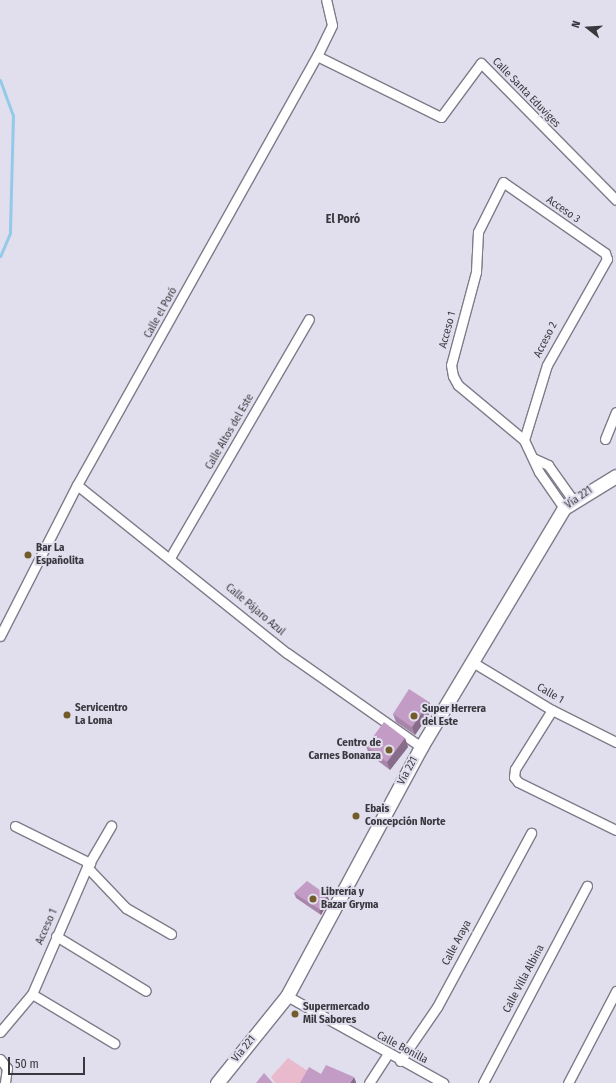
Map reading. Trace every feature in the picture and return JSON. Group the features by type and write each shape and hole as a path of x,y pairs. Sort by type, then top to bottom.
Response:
{"main road":[{"name":"Vía 221","path":"217,1083 287,996 421,747 474,663 568,504 616,476"}],"street":[{"name":"Calle el Poró","path":"0,636 78,485 317,56 332,25 326,0"},
{"name":"Calle Santa Eduviges","path":"317,56 441,117 481,63 616,200"},
{"name":"Acceso 3","path":"503,182 605,253 608,260"},
{"name":"Acceso 1","path":"503,182 478,232 476,272 451,365 458,386 524,440 538,472 568,504"},
{"name":"Acceso 2","path":"524,440 547,365 608,260"},
{"name":"Calle Altos del Este","path":"171,556 309,319"},
{"path":"605,439 616,412"},
{"name":"Calle Pájaro Azul","path":"78,485 171,556 287,653 421,747"},
{"name":"Calle 1","path":"474,663 552,710 616,742"},
{"path":"552,710 515,769 514,776 518,782 616,830"},
{"path":"15,826 88,865 126,908 171,934"},
{"name":"Acceso 1","path":"0,1032 32,994 88,865 111,826"},
{"name":"Calle Araya","path":"400,1061 437,1007 531,833"},
{"name":"Calle Villa Albina","path":"483,1083 587,886"},
{"path":"56,936 146,991"},
{"path":"568,1083 616,991"},
{"path":"32,994 114,1043"},
{"name":"Calle Bonilla","path":"287,996 387,1055 443,1083"},
{"path":"369,1083 387,1055"},
{"path":"0,1059 7,1068 5,1083"}],"shaded area":[{"path":"288,1058 311,1073 305,1083 275,1083 271,1077"}],"building":[{"path":"409,689 429,702 412,727 393,714"},
{"path":"384,722 405,738 387,762 366,746"},
{"name":"Librería y Bazar Gryma","path":"307,881 327,895 319,909 294,893"},
{"path":"326,1065 354,1077 350,1083 300,1083 309,1067 321,1074"},
{"path":"264,1073 273,1083 256,1083"}],"waterway":[{"path":"0,80 13,115 10,233 0,256"}],"place":[{"name":"Bar La Españolita","path":"28,555"},
{"name":"Servicentro La Loma","path":"67,715"},
{"name":"Super Herrera del Este","path":"414,716"},
{"name":"Centro de Carnes Bonanza","path":"389,750"},
{"name":"Ebais Concepción Norte","path":"356,816"},
{"name":"Librería y Bazar Gryma","path":"313,899"},
{"name":"Supermercado Mil Sabores","path":"295,1014"}],"district":[{"name":"El Poró","path":"343,220"}]}
